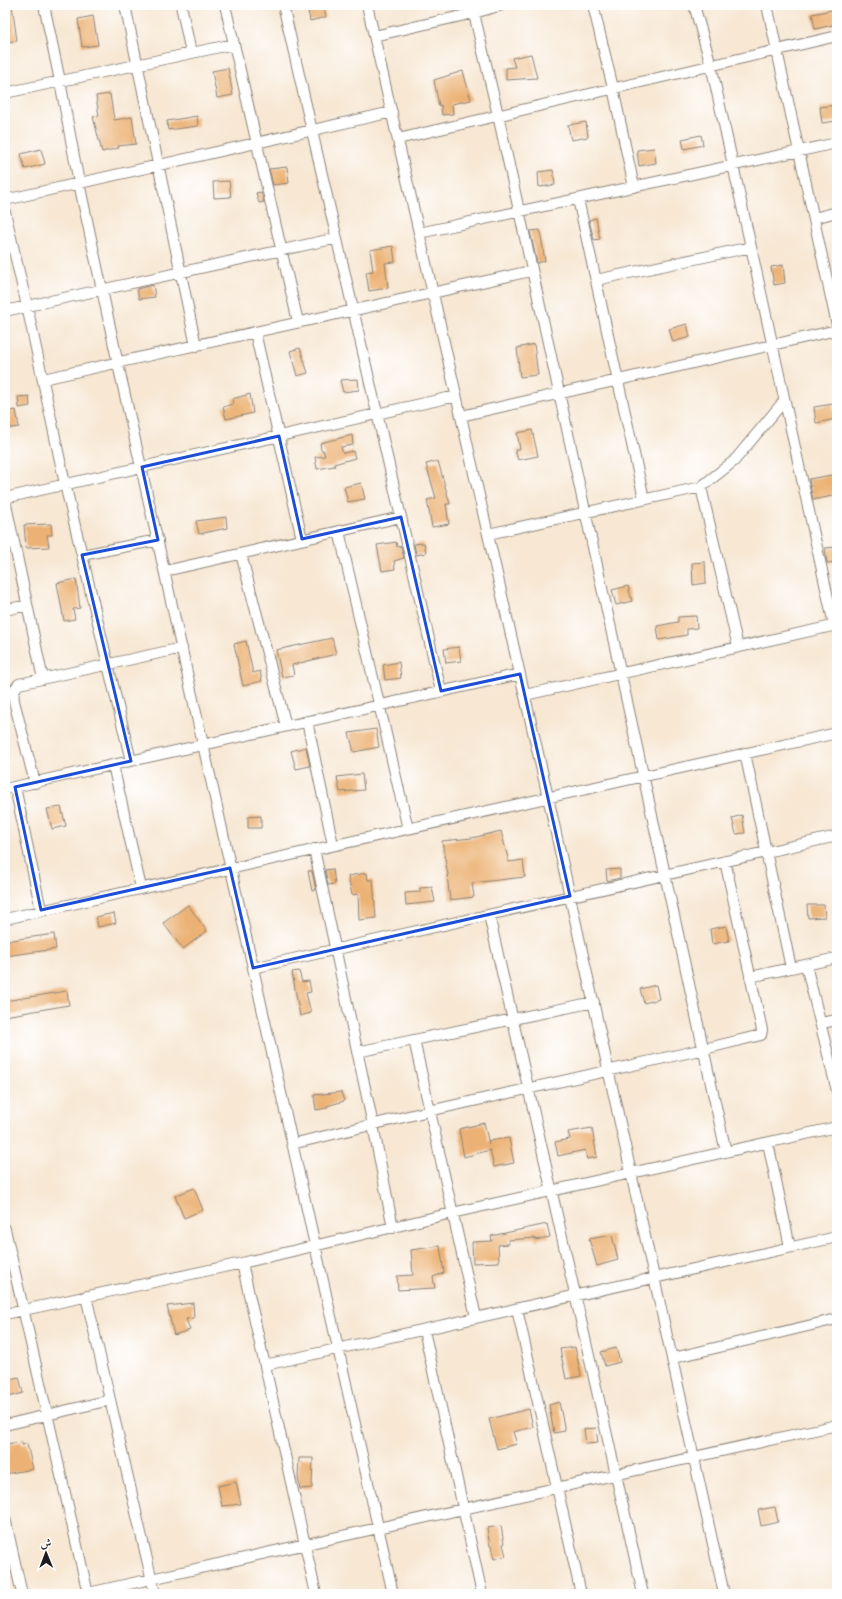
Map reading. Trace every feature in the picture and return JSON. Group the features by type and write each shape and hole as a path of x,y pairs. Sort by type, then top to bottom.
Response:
{"street":[{"path":"44,5 79,183 118,364 393,1594"},
{"path":"125,5 196,346"},
{"path":"181,5 191,53"},
{"path":"225,5 298,322"},
{"path":"283,5 337,238 352,310 441,691"},
{"path":"367,5 548,797 724,1594"},
{"path":"374,36 473,9 502,5"},
{"path":"593,5 613,88 634,187"},
{"path":"525,695 835,625 784,401 711,65 694,5"},
{"path":"767,5 837,325"},
{"path":"473,9 586,512 726,1152"},
{"path":"398,139 837,36"},
{"path":"5,93 234,44"},
{"path":"5,200 392,112"},
{"path":"420,233 837,143"},
{"path":"578,199 644,499"},
{"path":"5,212 27,306 65,484 131,761"},
{"path":"814,218 837,212"},
{"path":"5,311 337,238"},
{"path":"596,280 751,247"},
{"path":"43,380 531,271"},
{"path":"461,416 837,330"},
{"path":"255,332 302,540"},
{"path":"43,678 5,499 65,484 456,396"},
{"path":"488,534 701,487 734,461 784,401"},
{"path":"701,487 738,647"},
{"path":"165,571 401,517"},
{"path":"339,531 408,828"},
{"path":"82,555 158,540"},
{"path":"241,554 286,726"},
{"path":"5,610 28,605"},
{"path":"35,783 13,693 19,684 182,648"},
{"path":"41,910 10,788 520,674"},
{"path":"307,721 333,845"},
{"path":"5,918 837,733"},
{"path":"745,753 791,968"},
{"path":"113,765 141,888"},
{"path":"253,968 837,836"},
{"path":"314,849 373,1125 393,1228"},
{"path":"292,1144 761,1035 762,1030 725,861"},
{"path":"489,915 643,1594"},
{"path":"750,977 837,958"},
{"path":"806,965 837,1091"},
{"path":"357,1052 594,1002"},
{"path":"821,1023 837,1020"},
{"path":"414,1040 476,1317"},
{"path":"5,1314 242,1264 315,1245 452,1213 552,1192 837,1127"},
{"path":"768,1143 790,1247"},
{"path":"5,1229 86,1594 305,1544 616,1476 837,1425"},
{"path":"265,1365 338,1350 476,1317 518,1309 837,1236"},
{"path":"242,1264 316,1594"},
{"path":"86,1296 155,1594"},
{"path":"518,1309 581,1594"},
{"path":"672,1358 837,1320"},
{"path":"424,1330 482,1594"},
{"path":"5,1425 110,1400"},
{"path":"5,1518 22,1594"}],"highlighted area":[{"path":"279,436 302,539 401,517 441,691 520,674 570,896 253,968 230,868 41,910 15,787 131,761 82,555 158,540 142,467"}],"building":[{"path":"5,5 12,5 17,41 5,42"},
{"path":"307,5 323,5 326,17 310,21"},
{"path":"837,9 837,24 815,29 812,14"},
{"path":"93,16 98,45 82,47 78,19"},
{"path":"531,54 537,78 506,80 506,68 515,67 512,58"},
{"path":"228,68 233,95 217,98 212,71"},
{"path":"463,71 471,100 452,104 453,114 442,115 441,105 439,106 434,80"},
{"path":"110,94 114,120 132,117 136,144 118,146 119,148 102,152 93,117 99,116 96,96"},
{"path":"837,105 837,121 822,123 820,107"},
{"path":"197,116 198,126 168,130 167,121"},
{"path":"586,122 588,137 571,140 568,125"},
{"path":"701,135 703,145 684,149 682,139"},
{"path":"654,148 656,163 639,166 637,150"},
{"path":"41,149 45,164 25,169 21,154"},
{"path":"287,167 289,183 273,185 269,169"},
{"path":"553,170 555,185 539,187 538,172"},
{"path":"229,181 231,197 214,198 213,182"},
{"path":"261,192 264,202 259,203 256,193"},
{"path":"596,218 600,239 594,240 589,220"},
{"path":"540,230 545,261 537,263 530,231"},
{"path":"393,246 395,262 385,263 388,288 369,291 366,272 373,271 370,250"},
{"path":"783,265 785,283 774,285 771,267"},
{"path":"153,285 155,297 139,299 137,289"},
{"path":"687,324 690,337 673,342 669,329"},
{"path":"534,344 538,375 520,377 517,348"},
{"path":"300,348 308,373 297,376 290,351"},
{"path":"358,379 359,390 343,392 340,380"},
{"path":"250,394 253,413 226,419 223,407 233,404 232,399"},
{"path":"29,396 30,406 19,408 18,397"},
{"path":"833,404 836,419 816,423 814,407"},
{"path":"16,410 19,427 5,429 5,412"},
{"path":"532,430 538,456 518,460 515,450 520,449 517,433"},
{"path":"352,435 353,445 341,447 343,453 353,451 355,458 334,464 335,466 317,469 315,457 325,456 323,450 321,450 320,443"},
{"path":"438,461 450,504 446,504 449,524 432,527 427,500 436,498 426,464"},
{"path":"837,474 837,495 813,500 809,479"},
{"path":"361,483 365,499 348,502 344,487"},
{"path":"226,517 227,528 199,534 196,521"},
{"path":"51,524 52,535 47,535 49,547 26,548 24,525"},
{"path":"396,542 397,547 401,546 404,558 394,561 395,569 382,571 377,545"},
{"path":"424,543 426,553 416,555 414,544"},
{"path":"837,547 837,562 827,563 825,548"},
{"path":"705,562 706,583 693,585 692,563"},
{"path":"76,579 80,608 73,609 75,619 64,621 57,583"},
{"path":"628,586 632,601 616,605 612,590"},
{"path":"696,616 697,628 687,629 687,635 659,640 657,626 678,622 678,617"},
{"path":"332,638 336,654 292,665 294,675 282,677 276,650"},
{"path":"246,641 253,673 260,671 262,681 243,686 234,644"},
{"path":"459,647 461,661 446,663 444,649"},
{"path":"399,662 401,678 385,680 383,665"},
{"path":"376,729 379,747 354,752 349,733"},
{"path":"306,747 310,766 296,769 291,751"},
{"path":"362,774 364,790 340,792 337,777"},
{"path":"61,807 66,826 52,829 47,809"},
{"path":"742,815 745,833 736,834 732,818"},
{"path":"261,816 261,828 248,828 248,817"},
{"path":"501,831 509,862 523,860 525,877 472,883 474,897 450,900 448,875 442,841 472,838"},
{"path":"333,869 335,884 328,885 325,870"},
{"path":"620,869 620,878 607,881 606,870"},
{"path":"308,871 312,871 316,890 312,891"},
{"path":"367,873 368,880 373,880 376,918 359,920 358,894 352,895 348,876"},
{"path":"432,887 435,902 406,905 405,893 420,892 420,888"},
{"path":"188,905 207,931 183,949 163,923"},
{"path":"807,905 824,905 825,917 808,918"},
{"path":"114,913 116,923 98,927 96,917"},
{"path":"726,926 729,941 712,944 710,929"},
{"path":"54,934 56,949 5,956 5,941"},
{"path":"299,971 302,982 309,981 311,992 306,993 311,1013 300,1016 292,972"},
{"path":"656,985 659,999 644,1003 640,989"},
{"path":"67,991 69,1005 5,1016 5,1001"},
{"path":"341,1092 344,1101 327,1106 327,1108 316,1110 314,1095"},
{"path":"484,1123 488,1141 509,1138 514,1163 494,1167 490,1150 464,1157 459,1129"},
{"path":"592,1128 597,1157 587,1159 585,1150 558,1156 555,1142 570,1139 568,1132"},
{"path":"194,1188 203,1210 184,1218 175,1196"},
{"path":"547,1224 550,1237 535,1240 535,1238 508,1240 509,1244 498,1245 499,1262 473,1263 472,1242 492,1241 491,1236"},
{"path":"612,1235 618,1260 597,1266 589,1239"},
{"path":"440,1246 444,1273 433,1277 435,1288 398,1290 397,1276 413,1275 411,1250"},
{"path":"193,1303 194,1318 186,1319 190,1330 174,1335 167,1306"},
{"path":"575,1347 581,1376 566,1379 560,1349"},
{"path":"616,1348 620,1362 605,1366 601,1352"},
{"path":"19,1377 23,1393 5,1398 5,1380"},
{"path":"559,1402 565,1431 554,1433 549,1405"},
{"path":"529,1409 533,1427 513,1432 517,1444 497,1449 489,1419"},
{"path":"596,1428 598,1443 586,1444 584,1429"},
{"path":"22,1442 22,1445 27,1444 33,1469 5,1474 5,1444"},
{"path":"299,1458 313,1458 312,1488 300,1489 298,1477"},
{"path":"236,1482 241,1504 222,1506 218,1486"},
{"path":"775,1507 778,1522 761,1526 758,1510"},
{"path":"501,1526 506,1556 494,1559 487,1528"}]}
